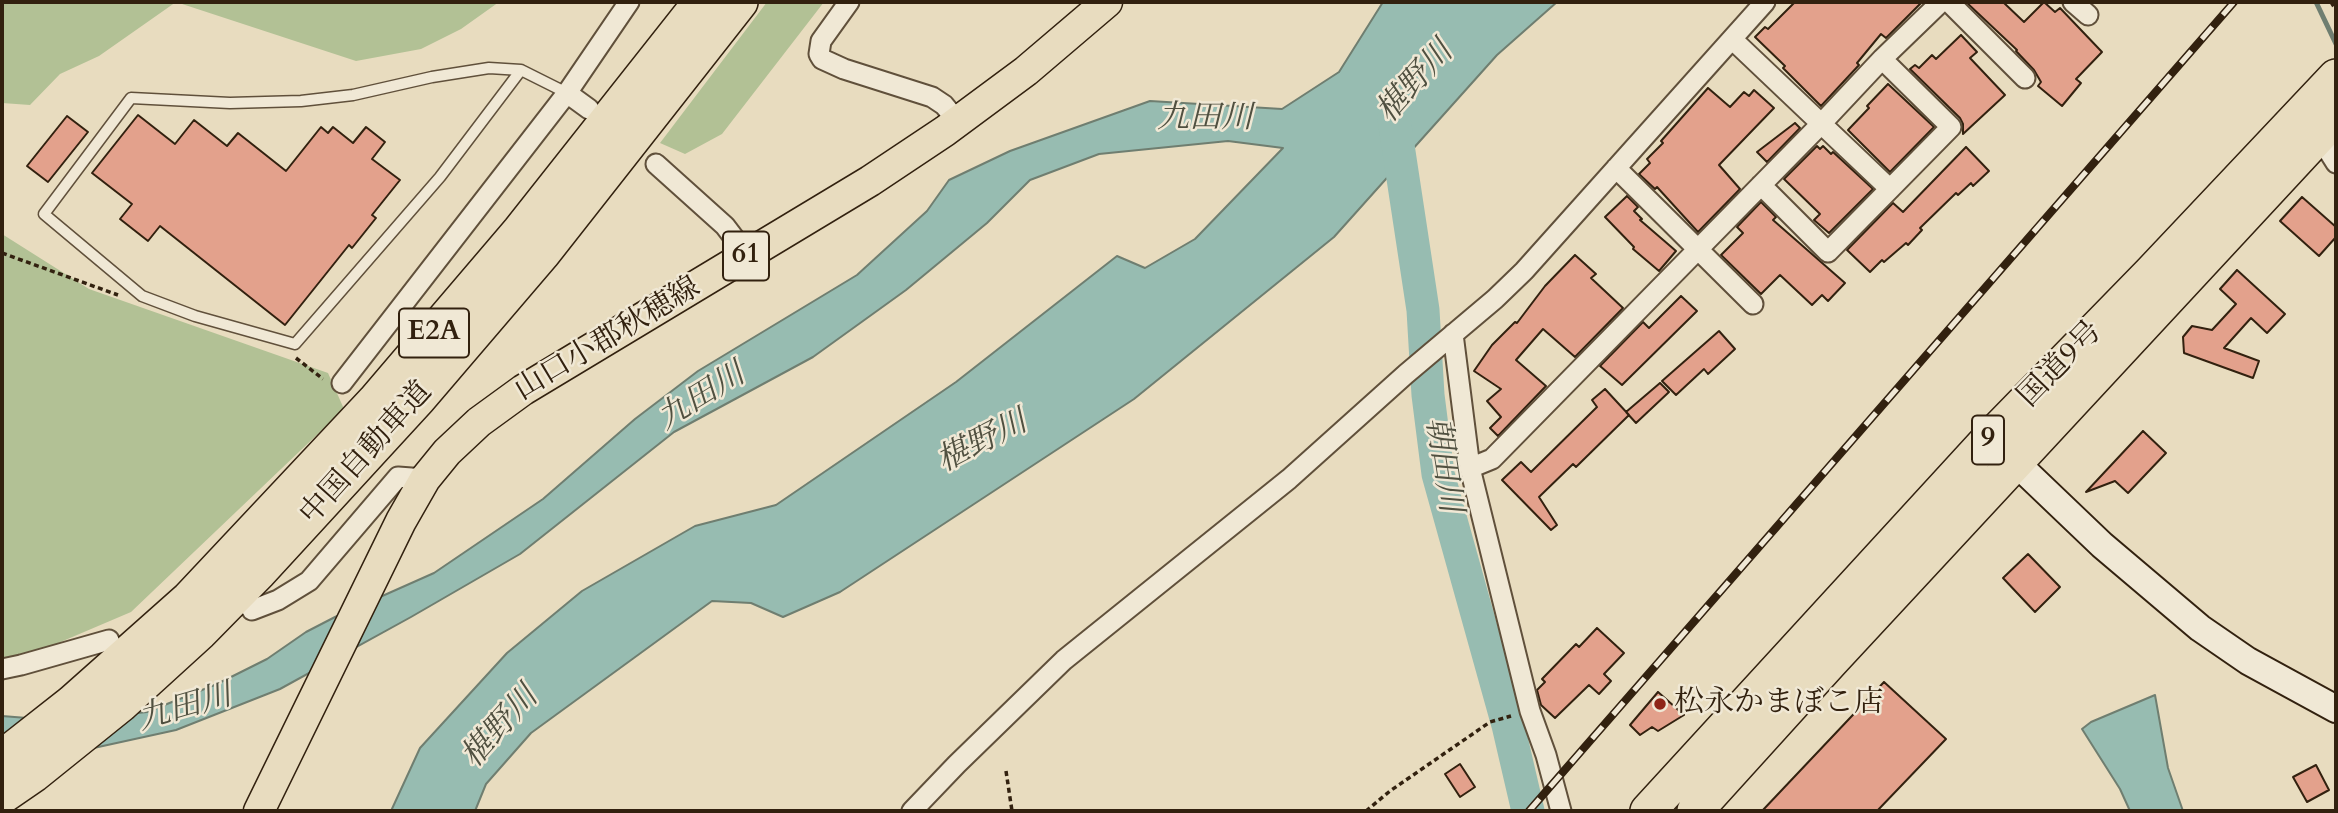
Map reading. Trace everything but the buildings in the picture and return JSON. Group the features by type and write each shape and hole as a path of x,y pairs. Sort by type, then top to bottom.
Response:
{"highway":[{"name":"中国自動車道","path":"2,758 52,720 126,641 228,560 375,401 529,221 701,2"},
{"name":"中国自動車道","path":"4,794 34,774 99,722 200,632 259,572 418,399 534,265 740,2"},
{"name":"国道9号","path":"1648,811 1990,438 2336,77"},
{"name":"国道9号","path":"1695,811 2015,462 2330,139"}],"main road":[{"name":"山口小郡秋穂線","path":"259,811 401,521 425,479 447,452 479,422 523,390 870,181 958,122 1026,71 1107,2"}],"street":[{"path":"342,383 567,93 629,2"},
{"path":"849,2 821,41 819,54 822,58 844,69 932,97 944,105 958,122"},
{"path":"912,811 1064,660 1289,479 1495,299 1524,271 1765,2"},
{"path":"1470,468 1492,458 1941,2"},
{"path":"1949,2 2025,78"},
{"path":"1732,39 1890,189"},
{"path":"1761,186 1828,252 1951,127 1882,59"},
{"path":"567,93 589,109"},
{"path":"656,164 725,226 747,256"},
{"path":"1616,168 1753,304"},
{"path":"1448,338 1470,468 1530,711 1546,755 1560,811"},
{"path":"1990,438 2102,545 2200,628 2248,660 2336,709"},
{"path":"252,610 278,600 309,581 398,477 425,479"},
{"path":"2,668 126,641"}],"lane":[{"path":"521,70 440,177 295,344 195,316 142,296 44,214 131,98 230,103 301,101 353,95 432,77 489,68 521,70 567,93"}],"path":[{"path":"2331,2 2336,10"},
{"path":"1366,811 1390,791 1490,722 1530,711"},
{"path":"1006,771 1012,811"}],"green space":[{"path":"2,2 176,2 99,56 60,74 30,105 2,103"},
{"path":"176,2 499,2 461,29 421,49 356,61"},
{"path":"767,2 824,2 722,134 685,154 660,143"},
{"path":"2,234 89,289 328,373 344,409 131,612 23,658 2,661"}],"water":[{"path":"1383,2 1557,2 1497,55 1334,237 1134,399 840,592 783,617 751,603 712,601 531,733 486,784 475,811 391,811 420,748 507,653 582,591 695,526 776,505 956,382 1117,256 1145,268 1195,239 1283,148 1228,141 1099,154 1030,180 987,223 906,290 813,357 674,432 520,554 411,617 280,689 176,730 80,751 2,747 2,716 65,721 147,712 217,684 267,659 306,632 335,617 434,573 543,499 635,419 698,371 857,275 927,211 949,180 1010,151 1150,101 1282,109 1339,72"},
{"path":"2155,695 2168,768 2183,811 2130,811 2120,789 2082,729 2091,722"}],"waterway":[{"path":"2316,2 2336,44"},
{"name":"朝田川","path":"1394,119 1423,310 1428,395 1438,474 1508,725 1528,811"}],"railway":[{"path":"1529,811 2234,2"}],"place":[{"name":"松永かまぼこ店","path":"1660,704"}],"water label":[{"name":"椹野川","path":"1416,83"},
{"name":"九田川","path":"1205,120"},
{"name":"九田川","path":"702,398"},
{"name":"椹野川","path":"983,443"},
{"name":"九田川","path":"185,709"},
{"name":"椹野川","path":"501,728"}]}
